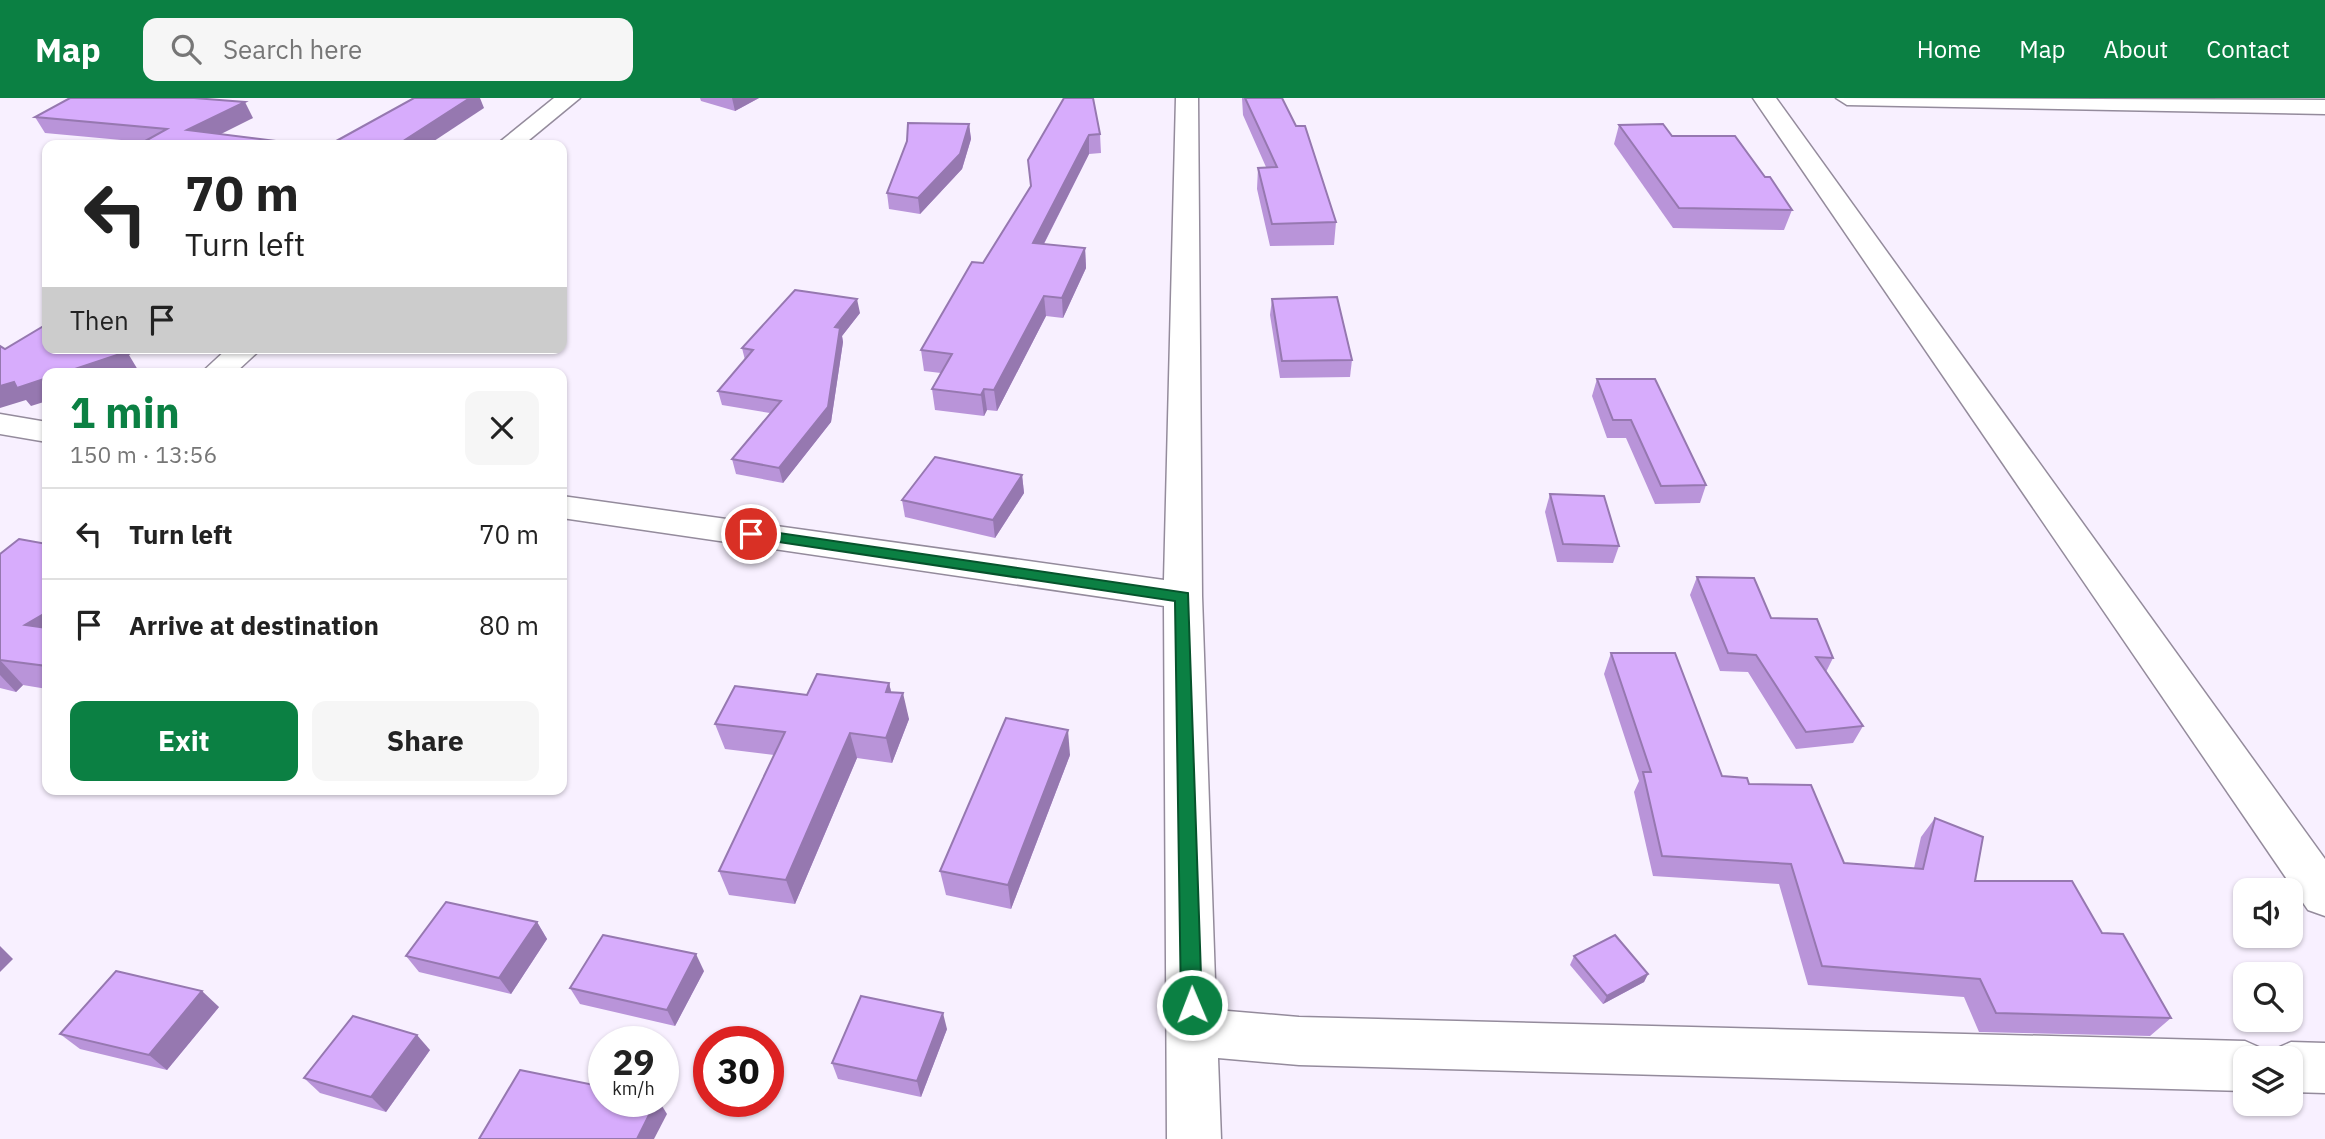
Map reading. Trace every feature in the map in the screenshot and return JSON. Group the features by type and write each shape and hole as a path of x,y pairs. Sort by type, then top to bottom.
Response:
{"street":[{"path":"514,140 569,98"},
{"path":"1187,98 1183,596 1194,1139"},
{"path":"1764,98 2325,896"},
{"path":"1847,98 2325,107"},
{"path":"222,368 240,354"},
{"path":"0,424 42,431"},
{"path":"567,508 1183,596"},
{"path":"1192,1032 1299,1041 2233,1066"},
{"path":"2303,1067 2325,1068"}],"building":[{"path":"70,98 194,98 245,102 187,130 268,140 147,140 167,129 35,117"},
{"path":"414,98 470,98 405,140 338,140"},
{"path":"1064,98 1093,98 1100,134 1089,135 1033,243 1085,248 1062,298 1044,296 994,390 984,389 981,395 932,389 952,354 921,350 972,262 983,263 1031,186 1028,160"},
{"path":"1245,98 1282,98 1296,126 1305,126 1336,222 1272,224 1258,168 1277,167"},
{"path":"908,123 969,124 960,154 918,198 887,193 907,141"},
{"path":"1663,124 1672,136 1735,136 1765,177 1770,177 1792,210 1679,208 1619,125"},
{"path":"795,290 857,299 835,327 840,328 828,407 779,468 732,459 781,401 718,391 753,350 742,348"},
{"path":"1337,297 1352,360 1282,361 1272,299"},
{"path":"42,327 42,354 120,354 78,368 42,368 42,380 17,388 14,382 0,386 0,346 5,349"},
{"path":"1597,379 1655,379 1706,485 1661,486 1631,420 1613,420"},
{"path":"935,457 1022,475 993,520 902,500"},
{"path":"1550,494 1604,496 1619,546 1563,544"},
{"path":"19,539 42,543 42,615 25,625 42,627 42,665 0,660 0,554"},
{"path":"1697,577 1754,578 1771,618 1817,619 1833,658 1816,657 1863,726 1806,732 1756,655 1728,653"},
{"path":"1611,653 1675,653 1722,776 1747,778 1749,784 1811,785 1844,863 1923,869 1935,818 1983,837 1975,881 2072,881 2102,933 2123,934 2171,1018 1996,1013 1980,979 1822,966 1791,864 1662,856 1643,772 1651,772"},
{"path":"817,674 889,683 886,692 903,693 886,738 850,733 786,880 719,871 785,732 715,724 735,686 807,695"},
{"path":"1006,718 1068,730 1008,885 940,871"},
{"path":"446,902 537,922 499,978 406,956"},
{"path":"603,935 696,954 667,1010 570,988"},
{"path":"1615,935 1648,974 1607,996 1574,956"},
{"path":"116,971 202,991 149,1055 60,1034"},
{"path":"861,996 943,1013 917,1081 832,1063"},
{"path":"353,1016 417,1035 371,1097 304,1078"},
{"path":"520,1070 588,1084 588,1117 648,1117 637,1139 479,1139"}],"route":[{"path":"751,534 1183,596 1192,1005"}]}
